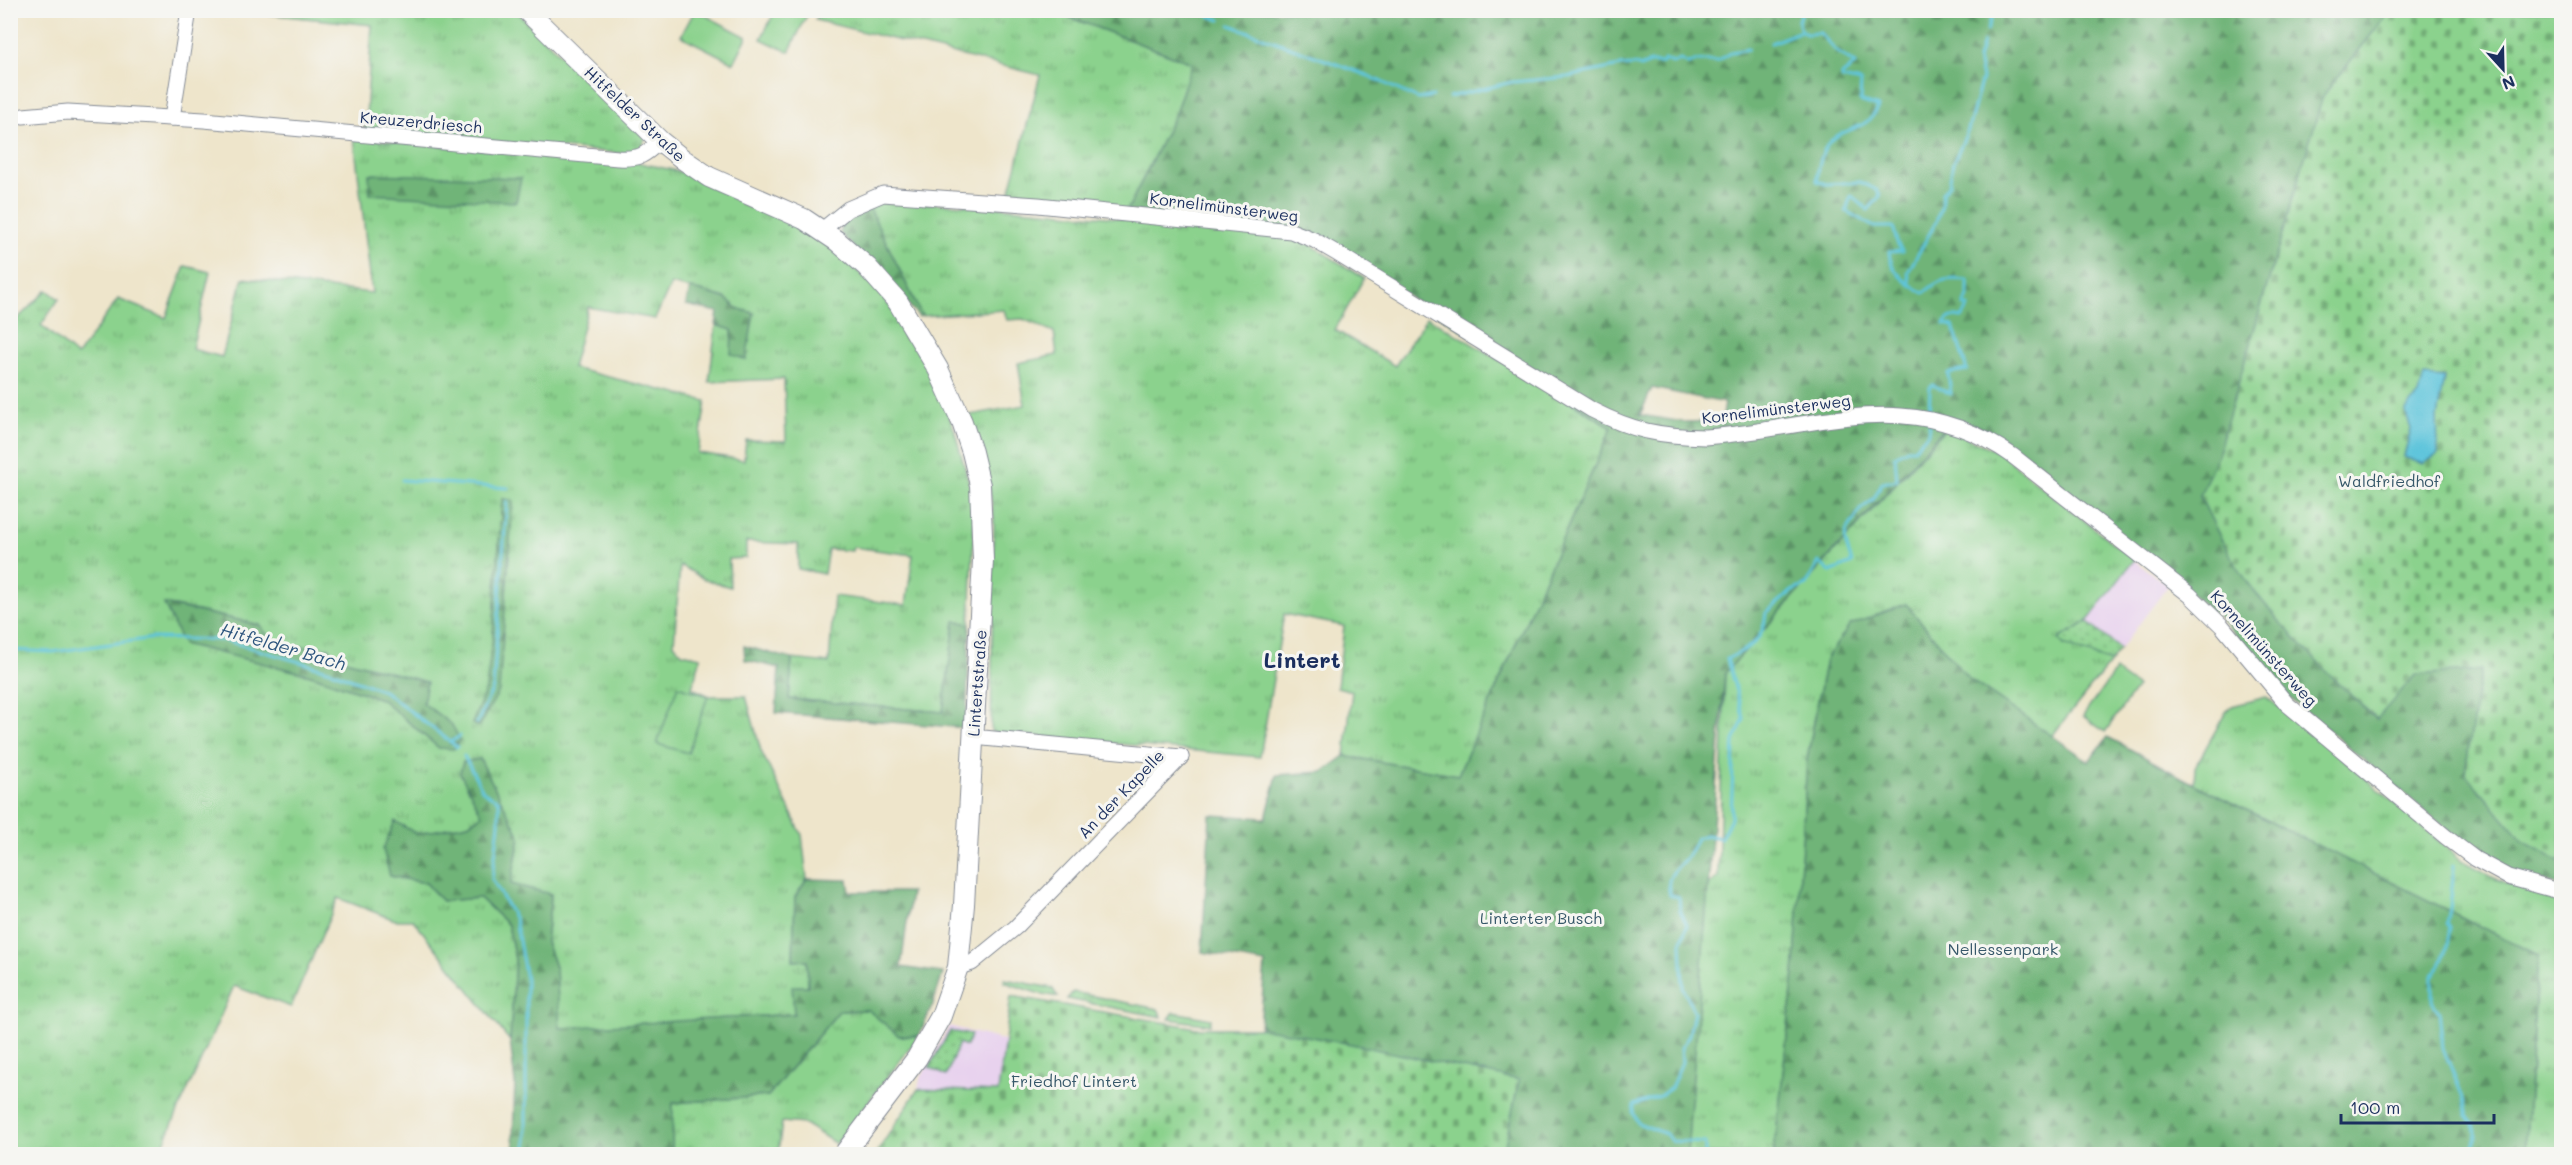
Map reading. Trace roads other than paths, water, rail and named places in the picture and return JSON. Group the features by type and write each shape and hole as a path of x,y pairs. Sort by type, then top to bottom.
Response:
{"main road":[{"name":"Hitfelder Straße","path":"526,10 660,141 710,177 784,209 822,230"},
{"name":"Lintertstraße","path":"822,230 867,267 908,318 938,369 972,452 980,485 983,550 964,905 958,967 941,1016 917,1058 844,1155"}],"street":[{"path":"172,118 189,10"},
{"name":"Kreuzerdriesch","path":"23,116 68,112 172,118 637,159 660,141"},
{"name":"Kornelimünsterweg","path":"822,230 848,209 884,194 1027,204 1291,231 1314,240 1592,410 1631,429 1705,437 1867,416 1916,416 1948,423 1974,433 2013,456 2190,595 2222,626 2287,704 2446,837 2475,859 2508,877 2562,892"},
{"name":"An der Kapelle","path":"958,967 972,963 1016,927 1181,757 973,737"}],"water":[{"path":"2424,376 2444,378 2437,417 2438,454 2423,464 2404,457 2411,429 2405,411 2419,395"}],"waterway":[{"path":"1195,10 1220,20"},
{"path":"1803,10 1798,20 1801,31 1806,34 1820,33 1837,52 1855,64 1842,75 1842,78 1861,82 1860,101 1878,107 1866,122 1842,133 1828,144 1823,153 1817,181 1826,184 1860,182 1877,190 1880,196 1868,210 1851,195 1846,211 1874,227 1893,227 1897,242 1903,251 1889,252 1892,266 1900,277 1912,286 1924,293 1944,280 1968,280 1968,296 1964,306 1969,306 1962,318 1952,317 1944,324 1953,326 1967,370 1948,373 1951,394 1933,385 1930,388 1929,414"},
{"path":"1987,31 1994,10"},
{"path":"1230,25 1369,76 1418,99 1433,96"},
{"path":"1771,43 1801,31"},
{"path":"1910,284 1908,272 1936,222 1942,205 1942,193 1949,185 1953,163 1968,130 1982,78 1978,59 1983,42"},
{"path":"1449,97 1512,82 1567,77 1620,66 1640,67 1650,63 1663,63 1664,60 1674,63 1680,60 1688,64 1696,61 1718,61 1731,52 1748,49"},
{"path":"1705,1154 1705,1143 1671,1141 1666,1134 1638,1123 1633,1113 1634,1105 1658,1097 1671,1088 1682,1062 1681,1048 1689,1035 1694,1012 1683,987 1681,943 1687,925 1680,910 1679,897 1670,895 1669,883 1697,838 1706,835 1721,838 1731,818 1734,741 1744,719 1727,659 1743,651 1759,637 1766,613 1792,591 1806,585 1819,562 1830,572 1852,563 1845,541 1846,532 1861,509 1873,500 1882,483 1897,480 1895,456 1907,449 1914,449 1928,433 1929,424"},
{"path":"402,480 508,488"},
{"path":"477,723 493,688 507,501"},
{"name":"Hitfelder Bach","path":"10,650 52,652 154,638 224,640 331,671 384,691 457,747"},
{"path":"452,741 460,736"},
{"name":"Hitfelder Bach","path":"464,756 483,791 492,797"},
{"name":"Hitfelder Bach","path":"495,798 499,801 499,824 492,879 515,919 526,979 526,1154"},
{"path":"2454,865 2447,923 2450,927 2449,934 2443,959 2432,976 2432,1001 2439,1012 2443,1048 2462,1095 2467,1116 2473,1124 2476,1137 2471,1154"}],"district":[{"name":"Lintert","path":"1302,660"}],"park label":[{"name":"Waldfriedhof","path":"2389,481"},
{"name":"Linterter Busch","path":"1541,918"},
{"name":"Nellessenpark","path":"2003,949"},
{"name":"Friedhof Lintert","path":"1074,1081"}]}
